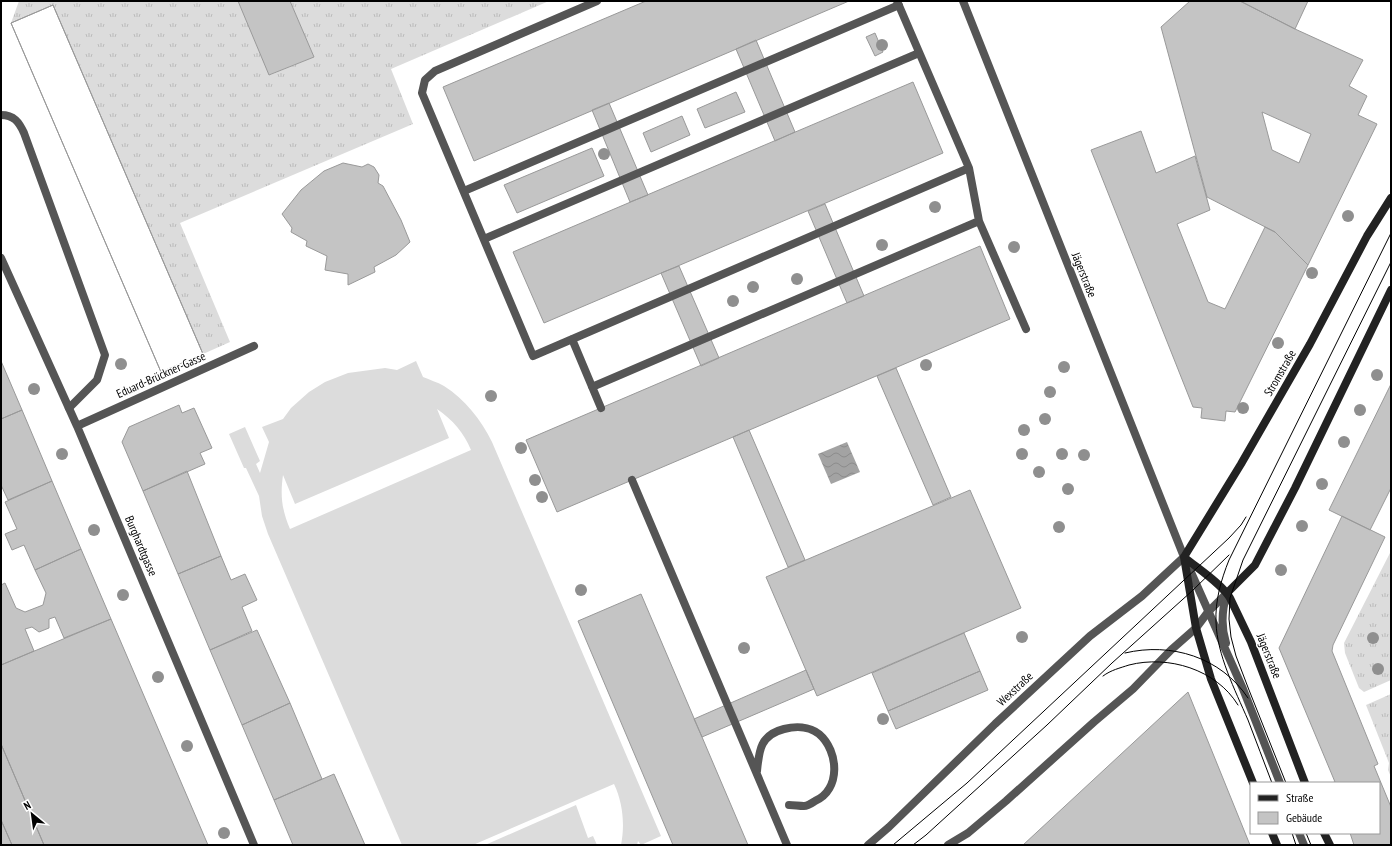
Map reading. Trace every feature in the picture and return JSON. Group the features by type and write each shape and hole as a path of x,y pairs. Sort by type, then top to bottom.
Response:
{"main road":[{"name":"Stromstraße","path":"1184,557 1241,464 1310,344 1367,236 1391,198"},
{"path":"1227,593 1255,565 1295,488 1391,290"},
{"name":"Jägerstraße","path":"1184,557 1227,593 1251,642 1305,782"},
{"name":"Jägerstraße","path":"1184,557 1196,628 1211,679 1253,782"},
{"path":"1272,834 1277,845"},
{"path":"1324,834 1330,845"}],"street":[{"path":"597,1 435,71 425,80 422,93 533,356 969,168"},
{"name":"Jägerstraße","path":"963,1 1184,557"},
{"path":"464,191 898,3 969,168 979,221 1026,329"},
{"path":"484,239 919,53"},
{"path":"1,114 18,121 24,133 105,355 97,380 69,408"},
{"path":"592,387 979,221"},
{"name":"Burghardtgasse","path":"1,258 77,426 254,845"},
{"path":"572,339 601,408"},
{"name":"Eduard-Brückner-Gasse","path":"77,426 254,346"},
{"path":"632,480 788,845"},
{"path":"1184,557 1230,661 1280,782"},
{"name":"Wexstraße","path":"868,845 889,827 1090,636 1142,596 1184,557"},
{"path":"948,845 968,833 1133,689 1171,650 1196,628 1208,612 1227,593"},
{"path":"1227,593 1224,603 1223,618 1225,639 1230,661"},
{"path":"756,772 760,748 768,736 780,730 794,726 806,728 818,733 827,744 833,756 835,771 831,785 822,798 805,806 789,805"},
{"path":"1299,834 1304,845"}],"green space":[{"path":"19,1 238,1 270,75 314,57 290,1 549,1 391,69 413,124 180,223 230,342 203,354 53,5 11,23"},
{"path":"416,361 423,377 444,386 459,397 478,418 488,434 661,836 641,845 638,841 637,845 621,845 623,830 622,814 614,784 473,845 402,845 268,534 262,516 259,496 246,468 244,468 229,434 245,427 260,461 256,464 260,473 269,442 262,427 283,419 291,408 309,392 325,382 348,373 385,368 397,370","holes":["437,409 443,413 461,432 471,450 290,529 282,503 283,475 295,504 449,438"]},
{"path":"1391,551 1391,680 1364,692 1359,688 1345,653 1344,643"},
{"path":"1391,694 1391,777 1388,770 1389,763 1366,705"},
{"path":"576,805 588,838 593,836 597,845 485,845"}],"water":[{"path":"847,442 860,472 831,484 818,454"}],"building":[{"path":"238,1 290,1 314,57 269,75"},
{"path":"646,1 849,1 474,161 443,87"},
{"path":"1190,1 1240,1 1295,29 1363,60 1349,86 1367,96 1358,115 1377,124 1308,265 1275,232 1207,197 1161,27","holes":["1262,112 1311,134 1299,163 1272,150"]},
{"path":"1240,1 1308,1 1295,29"},
{"path":"53,5 203,354 161,372 11,23"},
{"path":"53,5 203,354 161,372 11,23"},
{"path":"875,33 883,52 875,56 866,37"},
{"path":"756,40 795,132 775,141 736,49"},
{"path":"913,82 943,153 544,323 513,252"},
{"path":"736,92 745,112 705,128 697,109"},
{"path":"609,103 648,195 630,202 592,110"},
{"path":"682,116 690,135 651,152 643,133"},
{"path":"1141,131 1156,173 1195,156 1210,210 1177,224 1208,302 1225,309 1265,227 1275,232 1308,265 1235,412 1226,411 1225,421 1201,418 1202,408 1193,407 1091,150"},
{"path":"592,148 604,176 517,213 504,185"},
{"path":"343,163 362,167 368,164 374,167 379,175 378,183 383,186 401,220 410,242 396,255 374,267 375,272 348,285 348,274 325,270 327,256 306,246 307,241 291,232 292,228 282,214 301,190 324,171"},
{"path":"825,204 864,296 847,303 808,211"},
{"path":"980,246 1010,319 557,512 526,440"},
{"path":"679,266 719,358 701,366 661,273"},
{"path":"1,361 22,410 1,419"},
{"path":"896,368 951,497 933,505 877,376"},
{"path":"1391,384 1391,488 1370,530 1329,510"},
{"path":"179,405 182,413 194,408 212,448 200,453 205,464 143,491 122,442 129,427"},
{"path":"22,410 52,481 8,500 1,485 1,419"},
{"path":"749,430 805,560 788,567 733,437"},
{"path":"187,471 221,556 178,574 143,491"},
{"path":"52,481 81,549 35,570 24,545 12,550 5,534 17,529 5,502"},
{"path":"970,490 1021,608 817,696 766,577"},
{"path":"1342,516 1385,537 1333,645 1332,651 1378,764 1374,766 1391,807 1391,845 1354,845 1350,834 1380,834 1380,782 1335,782 1279,648"},
{"path":"81,549 111,619 64,638 55,617 49,619 49,628 39,632 32,627 25,629 34,651 1,665 1,585 5,583 16,608 25,612 43,605 46,593 35,570"},
{"path":"221,556 231,580 245,574 257,600 242,607 252,631 210,650 178,574"},
{"path":"641,594 748,845 673,845 578,621"},
{"path":"111,619 208,845 44,845 1,744 1,665"},
{"path":"257,630 290,703 242,725 210,650"},
{"path":"964,633 980,671 888,711 872,673"},
{"path":"806,670 814,689 702,737 694,719"},
{"path":"980,671 988,690 896,729 888,711"},
{"path":"1188,692 1250,845 1023,845"},
{"path":"290,703 322,779 274,800 242,725"},
{"path":"1,744 44,845 12,845 1,820"},
{"path":"334,774 365,845 293,845 274,800"},
{"path":"1,820 12,845 1,845"}],"tram line":[{"path":"1272,782 1223,660 1216,622 1216,606 1219,591 1229,560 1391,233"},
{"path":"1286,782 1236,656 1231,637 1229,619 1230,598 1243,560 1391,262"},
{"path":"893,845 967,783 1229,538 1246,517"},
{"path":"913,845 926,835 1047,725 1229,555"},
{"path":"1125,653 1142,650 1160,650 1194,656 1224,672 1237,684 1248,698"},
{"path":"1103,676 1119,668 1144,662 1175,664 1190,668 1217,682 1229,693 1238,705"},
{"path":"1292,834 1296,845"},
{"path":"1306,834 1311,845"}]}
